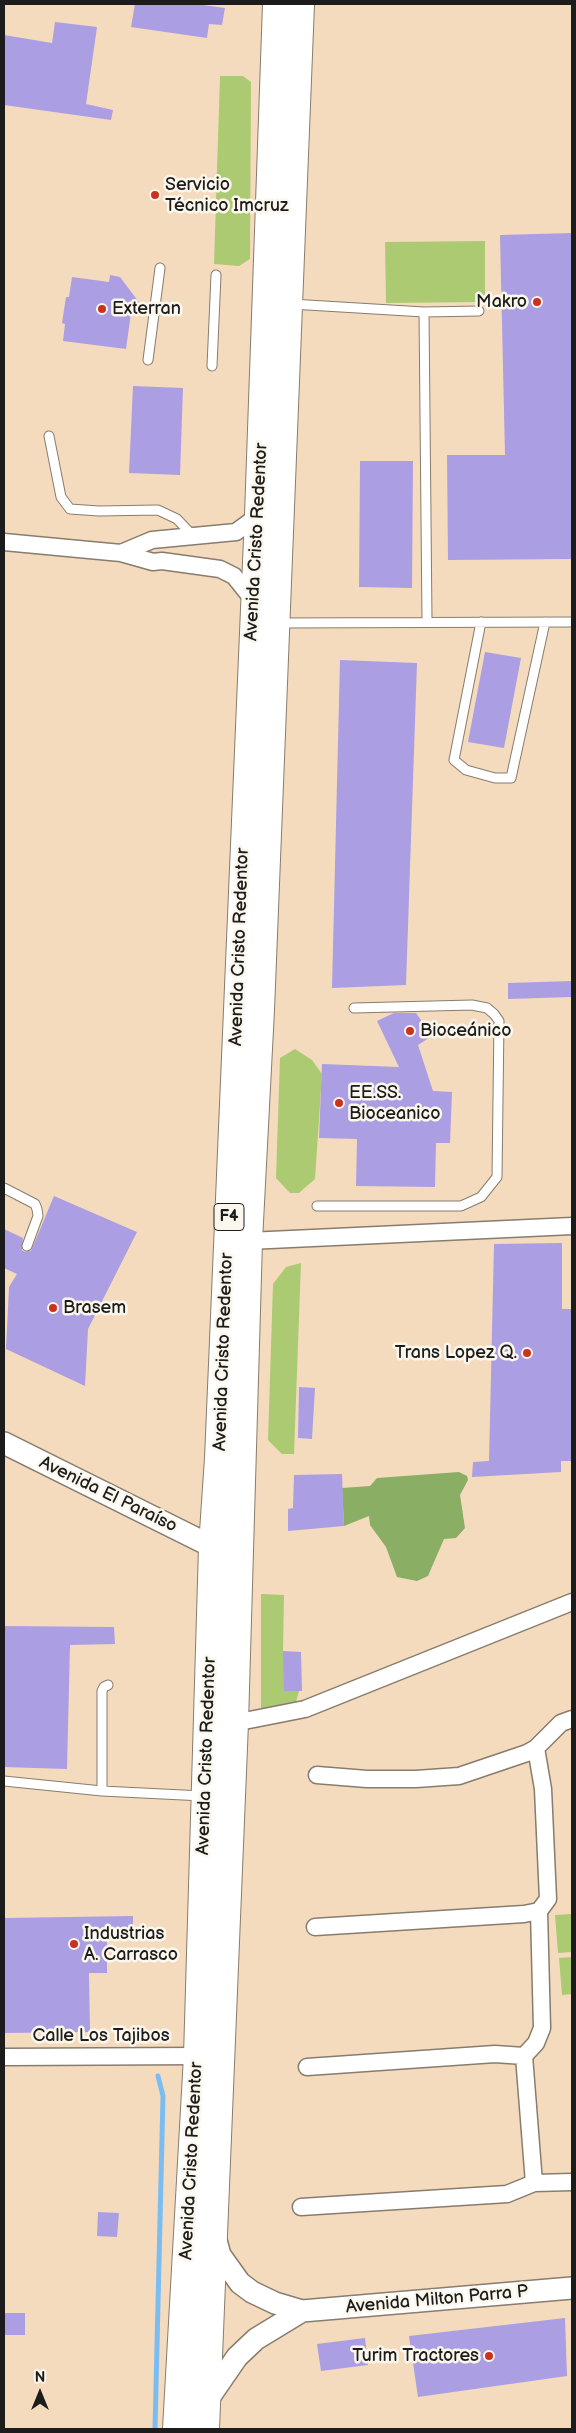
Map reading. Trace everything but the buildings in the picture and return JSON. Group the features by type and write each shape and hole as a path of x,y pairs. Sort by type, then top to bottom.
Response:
{"highway":[{"name":"Avenida Cristo Redentor","path":"176,2429 198,2056 213,1547 219,1458 259,516 277,4"},
{"name":"Avenida Cristo Redentor","path":"204,2429 234,1724 248,1241 260,1010 300,4"}],"street":[{"path":"121,553 152,540 236,532 259,516"},
{"path":"4,542 121,553 153,562 162,561 220,569 234,576 254,601"},
{"path":"248,1241 572,1226"},
{"name":"Avenida El Paraíso","path":"4,1443 213,1547"},
{"path":"234,1724 305,1709 572,1602"},
{"path":"317,1775 406,1779 459,1776 536,1748 561,1724 572,1719"},
{"path":"534,2184 524,2056 536,2043 542,2028 539,1911 548,1899 542,1789 536,1748"},
{"path":"315,1927 524,1914 539,1911"},
{"path":"306,2066 495,2054 524,2056"},
{"name":"Calle Los Tajibos","path":"4,2057 198,2056"},
{"path":"301,2207 507,2194 534,2184 572,2182"},
{"name":"Avenida Milton Parra P","path":"212,2227 220,2255 240,2282 252,2292 275,2303 302,2311 572,2288"},
{"name":"Avenida Milton Parra P","path":"206,2402 237,2356 256,2339 302,2311"}],"lane":[{"path":"148,360 160,268"},
{"path":"212,366 216,275"},
{"path":"288,304 424,312 479,311"},
{"path":"424,312 427,621"},
{"path":"49,436 61,497 70,509 99,511 158,510 177,519 194,536"},
{"path":"481,622 454,760 466,770 495,778 511,778 545,622"},
{"path":"274,623 572,622"},
{"path":"316,1206 460,1206 481,1197 497,1177 499,1021 494,1014 486,1008 472,1004 354,1008"},
{"path":"4,1188 34,1204 38,1209 38,1216 27,1246"},
{"path":"102,1791 102,1691 108,1685"},
{"path":"4,1781 102,1791 206,1796"}],"green space":[{"path":"220,76 243,76 251,82 250,259 239,266 214,264"},
{"path":"485,241 485,302 386,303 385,242"},
{"path":"295,1049 312,1060 322,1074 315,1179 299,1193 290,1193 276,1178 280,1058"},
{"path":"301,1263 294,1454 282,1454 268,1440 273,1284 286,1267"},
{"path":"459,1472 467,1476 468,1480 460,1495 465,1528 456,1538 444,1539 428,1576 417,1581 397,1577 386,1547 370,1525 369,1516 344,1526 342,1488 370,1486 377,1478"},
{"path":"261,1594 284,1595 283,1651 299,1691 295,1706 261,1713"},
{"path":"572,1914 572,1952 558,1953 555,1915"},
{"path":"572,1957 572,1994 562,1995 559,1958"}],"waterway":[{"path":"155,2429 163,2096 158,2076"}],"place":[{"name":"Servicio Técnico Imcruz","path":"155,195"},
{"name":"Makro","path":"537,302"},
{"name":"Exterran","path":"102,309"},
{"name":"Bioceánico","path":"410,1031"},
{"name":"EE.SS. Bioceanico","path":"339,1103"},
{"name":"Brasem","path":"53,1308"},
{"name":"Trans Lopez Q.","path":"527,1353"},
{"name":"Industrias A. Carrasco","path":"74,1944"},
{"name":"Turim Tractores","path":"489,2356"}]}
